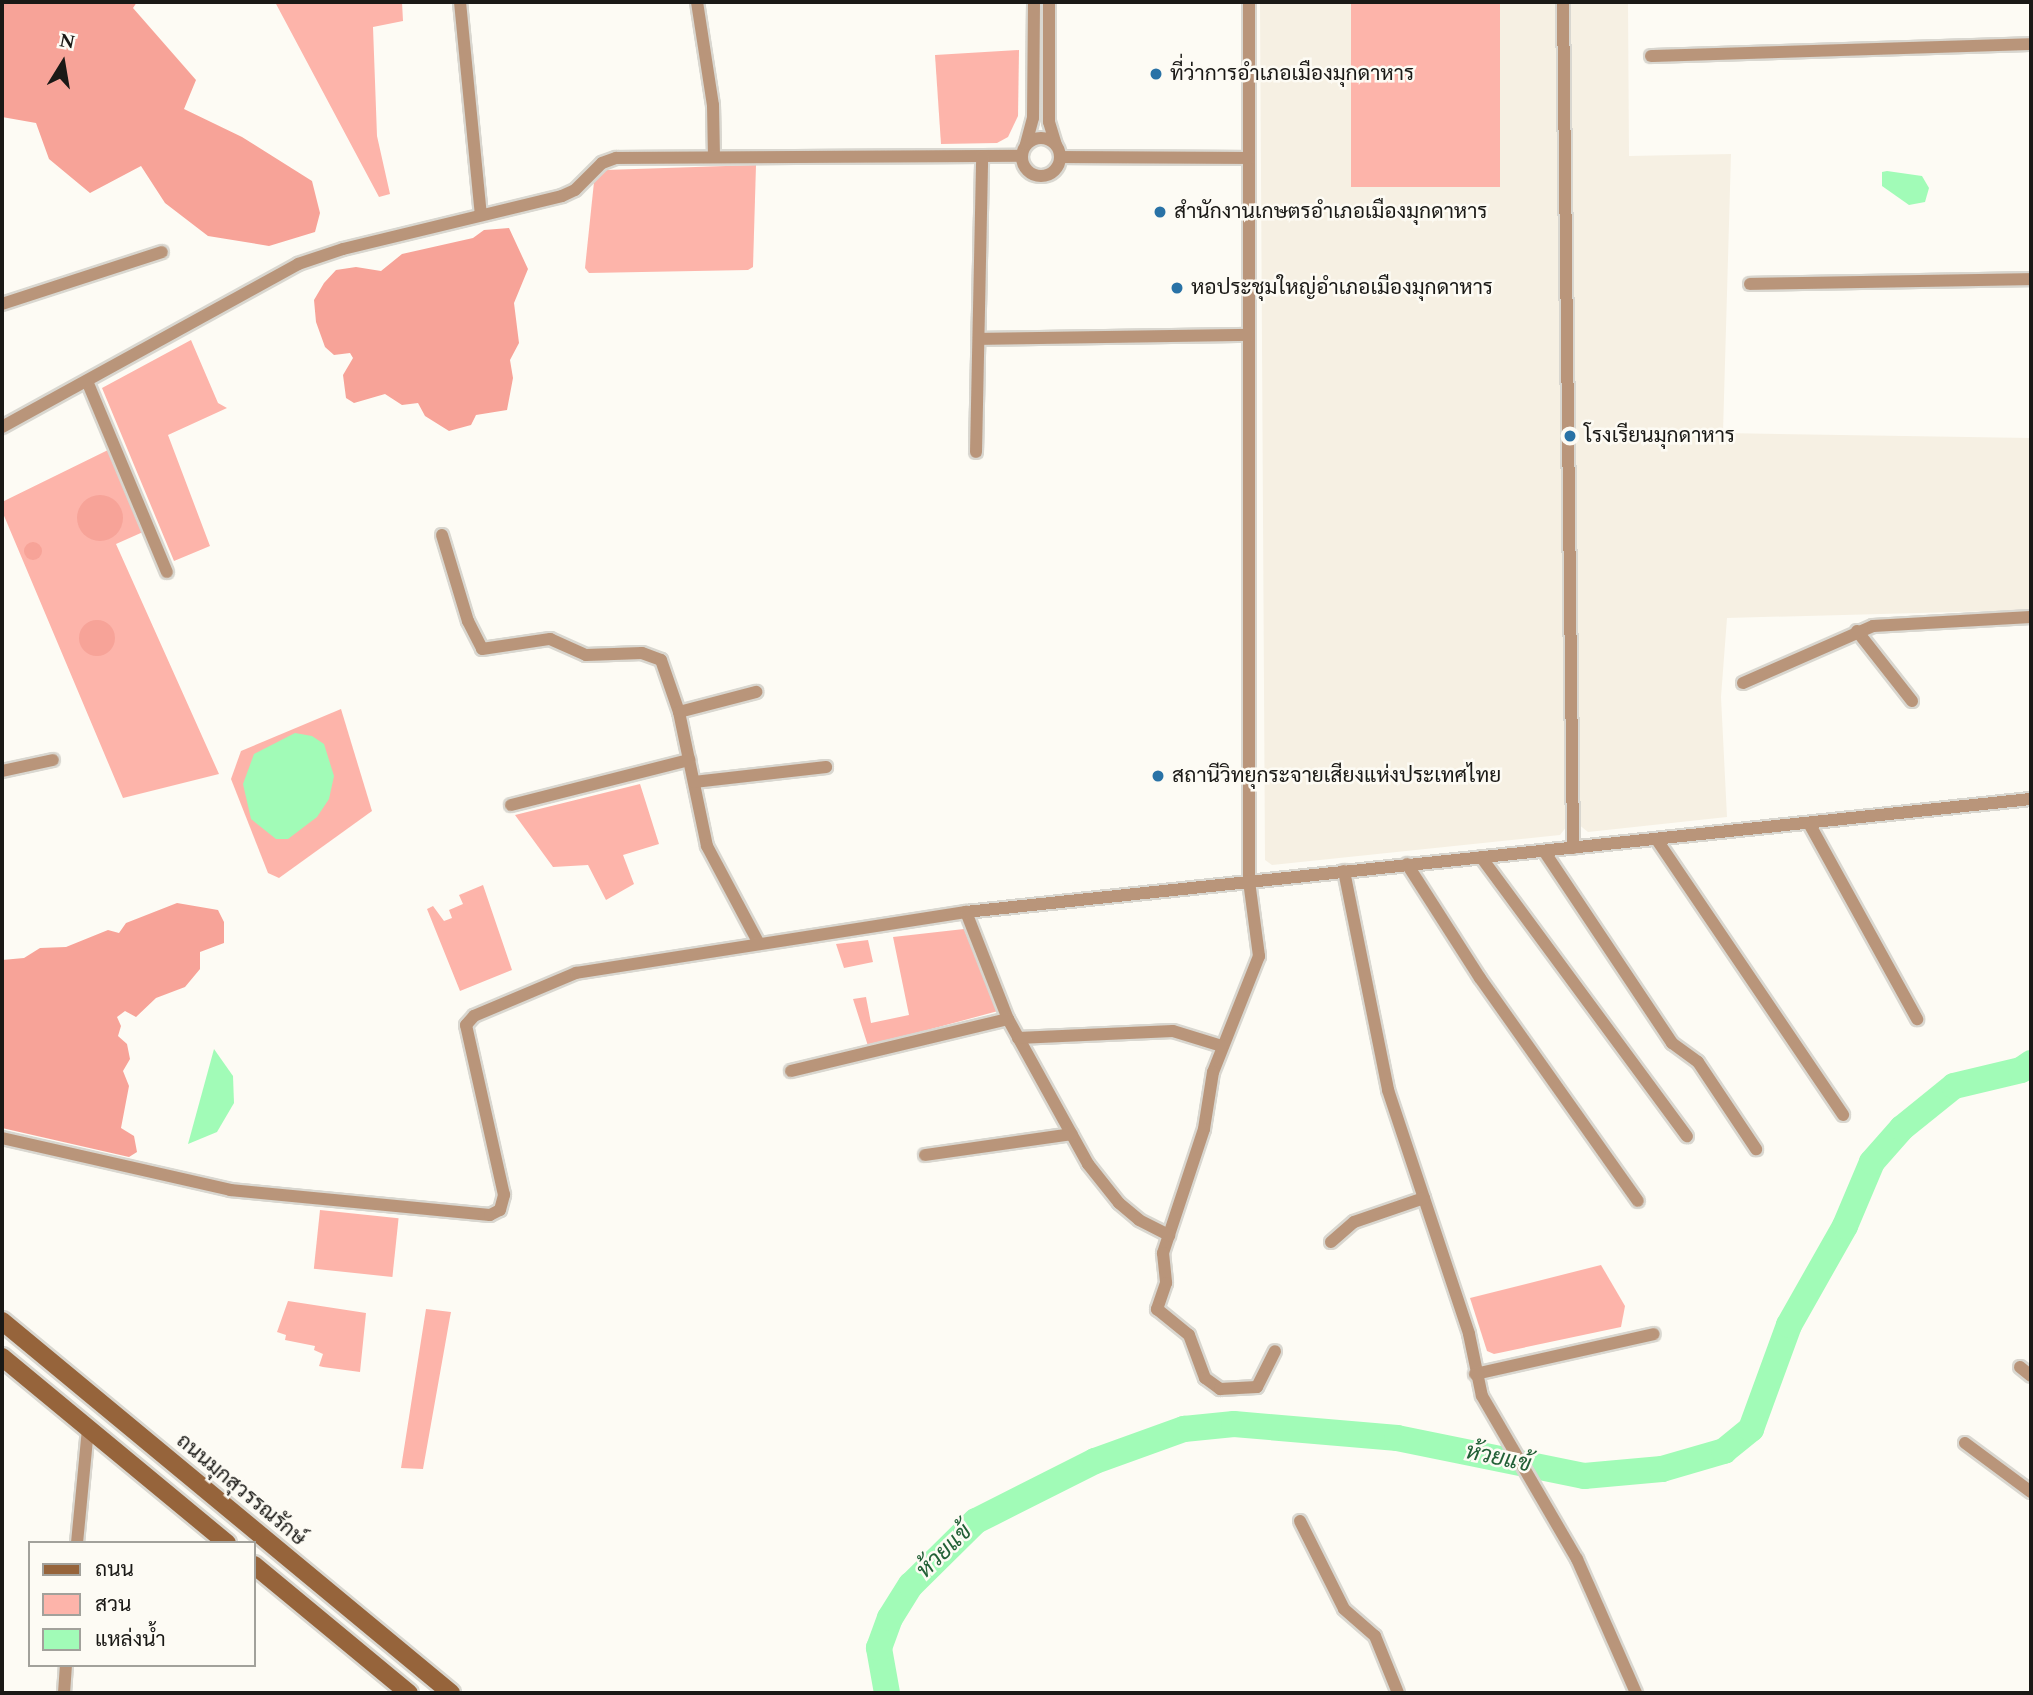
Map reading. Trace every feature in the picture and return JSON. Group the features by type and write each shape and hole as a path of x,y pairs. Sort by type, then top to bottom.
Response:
{"main road":[{"name":"ถนนมุกสุวรรณรักษ์","path":"2,1321 451,1693"},
{"path":"2,1357 225,1541"},
{"path":"46,1394 65,1373"},
{"path":"256,1567 409,1693"}],"street":[{"path":"460,2 481,215"},
{"path":"697,2 713,105 714,157"},
{"path":"1034,2 1032,118 1024,150 1024,168 1040,176 1052,173 1058,151 1049,122 1049,2"},
{"path":"1249,2 1249,881 1259,956 1222,1046 1204,1129 1163,1253 1166,1283 1158,1311 1189,1335 1209,1383 1220,1390 1256,1387 1275,1351"},
{"path":"1563,2 1573,848"},
{"path":"1651,56 2031,44"},
{"path":"2,427 298,264 562,196 575,190 602,163 616,158 982,156 1024,150 1045,138 1058,151 1249,158"},
{"path":"976,452 982,156"},
{"path":"2,304 162,252"},
{"path":"1750,284 2031,279"},
{"path":"979,339 1248,335"},
{"path":"87,381 167,572"},
{"path":"442,535 467,621 482,649 550,639 586,655 651,655 667,670 679,712 707,846 758,942"},
{"path":"1743,683 1873,626 2031,617"},
{"path":"1857,631 1912,701"},
{"path":"679,712 756,692"},
{"path":"2,771 53,760"},
{"path":"511,804 689,761"},
{"path":"694,782 826,767"},
{"path":"2,1138 230,1190 490,1215 500,1210 504,1195 466,1029 471,1018 576,973 758,942 966,912 1407,864 1810,825 2031,799"},
{"path":"1810,825 1917,1019"},
{"path":"1657,840 1843,1115"},
{"path":"1544,851 1672,1043 1698,1062 1756,1149"},
{"path":"1480,857 1687,1136"},
{"path":"1407,864 1480,978 1639,1201"},
{"path":"1344,871 1388,1090 1469,1334 1475,1374 1482,1396 1563,1533 1636,1693"},
{"path":"966,912 1008,1020 1104,1189 1139,1220 1169,1235"},
{"path":"791,1071 1008,1020"},
{"path":"1018,1038 1173,1031 1222,1046"},
{"path":"925,1155 1072,1134"},
{"path":"1331,1242 1354,1222 1424,1198"},
{"path":"1475,1374 1654,1334"},
{"path":"2020,1367 2031,1376"},
{"path":"77,1541 88,1428"},
{"path":"1965,1443 2031,1492"},
{"path":"1300,1521 1344,1609 1375,1636 1398,1693"},
{"path":"64,1693 66,1667"}],"shaded area":[{"path":"2,2 137,2 133,8 196,80 184,109 242,137 312,181 320,213 315,232 269,246 208,236 165,203 141,166 90,193 49,159 36,123 2,117"},
{"name":"โรงเรียนมุกดาหาร","path":"1260,2 1628,2 1629,156 1731,154 1723,433 2031,438 2031,610 1727,618 1721,697 1727,817 1588,832 1578,824 1567,826 1560,835 1272,865 1265,860"},
{"path":"509,228 528,269 514,303 519,343 510,360 513,378 507,410 476,415 471,425 449,431 425,416 418,403 402,405 385,394 354,403 346,398 343,375 353,358 350,353 334,355 325,347 316,322 314,300 336,270 356,267 381,271 402,254 473,238 484,230"},
{"path":"100,495 116,502 123,518 116,534 100,541 84,534 77,518 84,502"},
{"path":"33,542 39,545 42,551 39,557 33,560 27,557 24,551 27,545"},
{"path":"97,620 110,625 115,638 110,651 97,656 84,651 79,638 84,625"},
{"path":"177,903 218,910 224,922 224,943 200,952 200,969 185,987 156,998 136,1017 125,1011 117,1017 121,1026 118,1036 127,1044 130,1059 123,1071 129,1086 121,1128 134,1136 137,1152 129,1157 2,1128 2,960 24,958 40,948 66,947 108,930 119,933 126,923"}],"green space":[{"path":"275,2 402,2 403,21 373,27 377,136 390,194 379,197"},
{"path":"1351,2 1500,2 1500,187 1351,187"},
{"path":"1019,50 1018,116 1008,137 997,143 941,144 935,55"},
{"path":"756,165 753,267 748,270 589,273 585,268 594,182 605,170"},
{"path":"191,340 218,403 227,408 168,435 210,546 174,561 102,388"},
{"path":"108,450 143,532 116,544 219,774 123,798 2,511 2,502"},
{"path":"341,709 372,811 279,878 268,873 231,779 241,751"},
{"path":"640,784 659,844 623,855 634,884 606,900 588,865 553,867 515,815"},
{"path":"483,885 512,970 460,991 427,909 433,906 444,921 452,918 449,910 463,904 459,895"},
{"path":"964,929 998,1011 868,1046 853,999 866,997 871,1023 909,1015 893,937"},
{"path":"868,940 873,962 844,968 836,944"},
{"path":"320,1210 399,1218 392,1277 314,1269"},
{"path":"1601,1265 1625,1306 1621,1327 1494,1354 1487,1351 1470,1298"},
{"path":"288,1301 366,1313 360,1372 319,1366 323,1354 314,1350 315,1346 285,1340 286,1335 277,1332"},
{"path":"426,1309 451,1312 423,1469 401,1468"}],"water":[{"path":"1882,172 1922,176 1929,188 1925,202 1909,205 1882,186"},
{"path":"295,733 312,736 324,744 334,776 329,799 317,817 288,839 276,839 251,819 243,784 254,754"},
{"path":"214,1049 233,1076 234,1103 217,1132 188,1144"}],"waterway":[{"name":"ห้วยแข้","path":"887,1693 879,1648 890,1618 911,1585 976,1521 1095,1461 1184,1429 1234,1424 1397,1438 1584,1476 1662,1469 1724,1451 1751,1429 1789,1325 1845,1226 1872,1162 1902,1128 1954,1086 2021,1070 2031,1063"}],"place":[{"name":"ที่ว่าการอำเภอเมืองมุกดาหาร","path":"1156,74"},
{"name":"สำนักงานเกษตรอำเภอเมืองมุกดาหาร","path":"1160,212"},
{"name":"หอประชุมใหญ่อำเภอเมืองมุกดาหาร","path":"1177,288"},
{"name":"โรงเรียนมุกดาหาร","path":"1570,436"},
{"name":"สถานีวิทยุกระจายเสียงแห่งประเทศไทย","path":"1158,776"}]}
